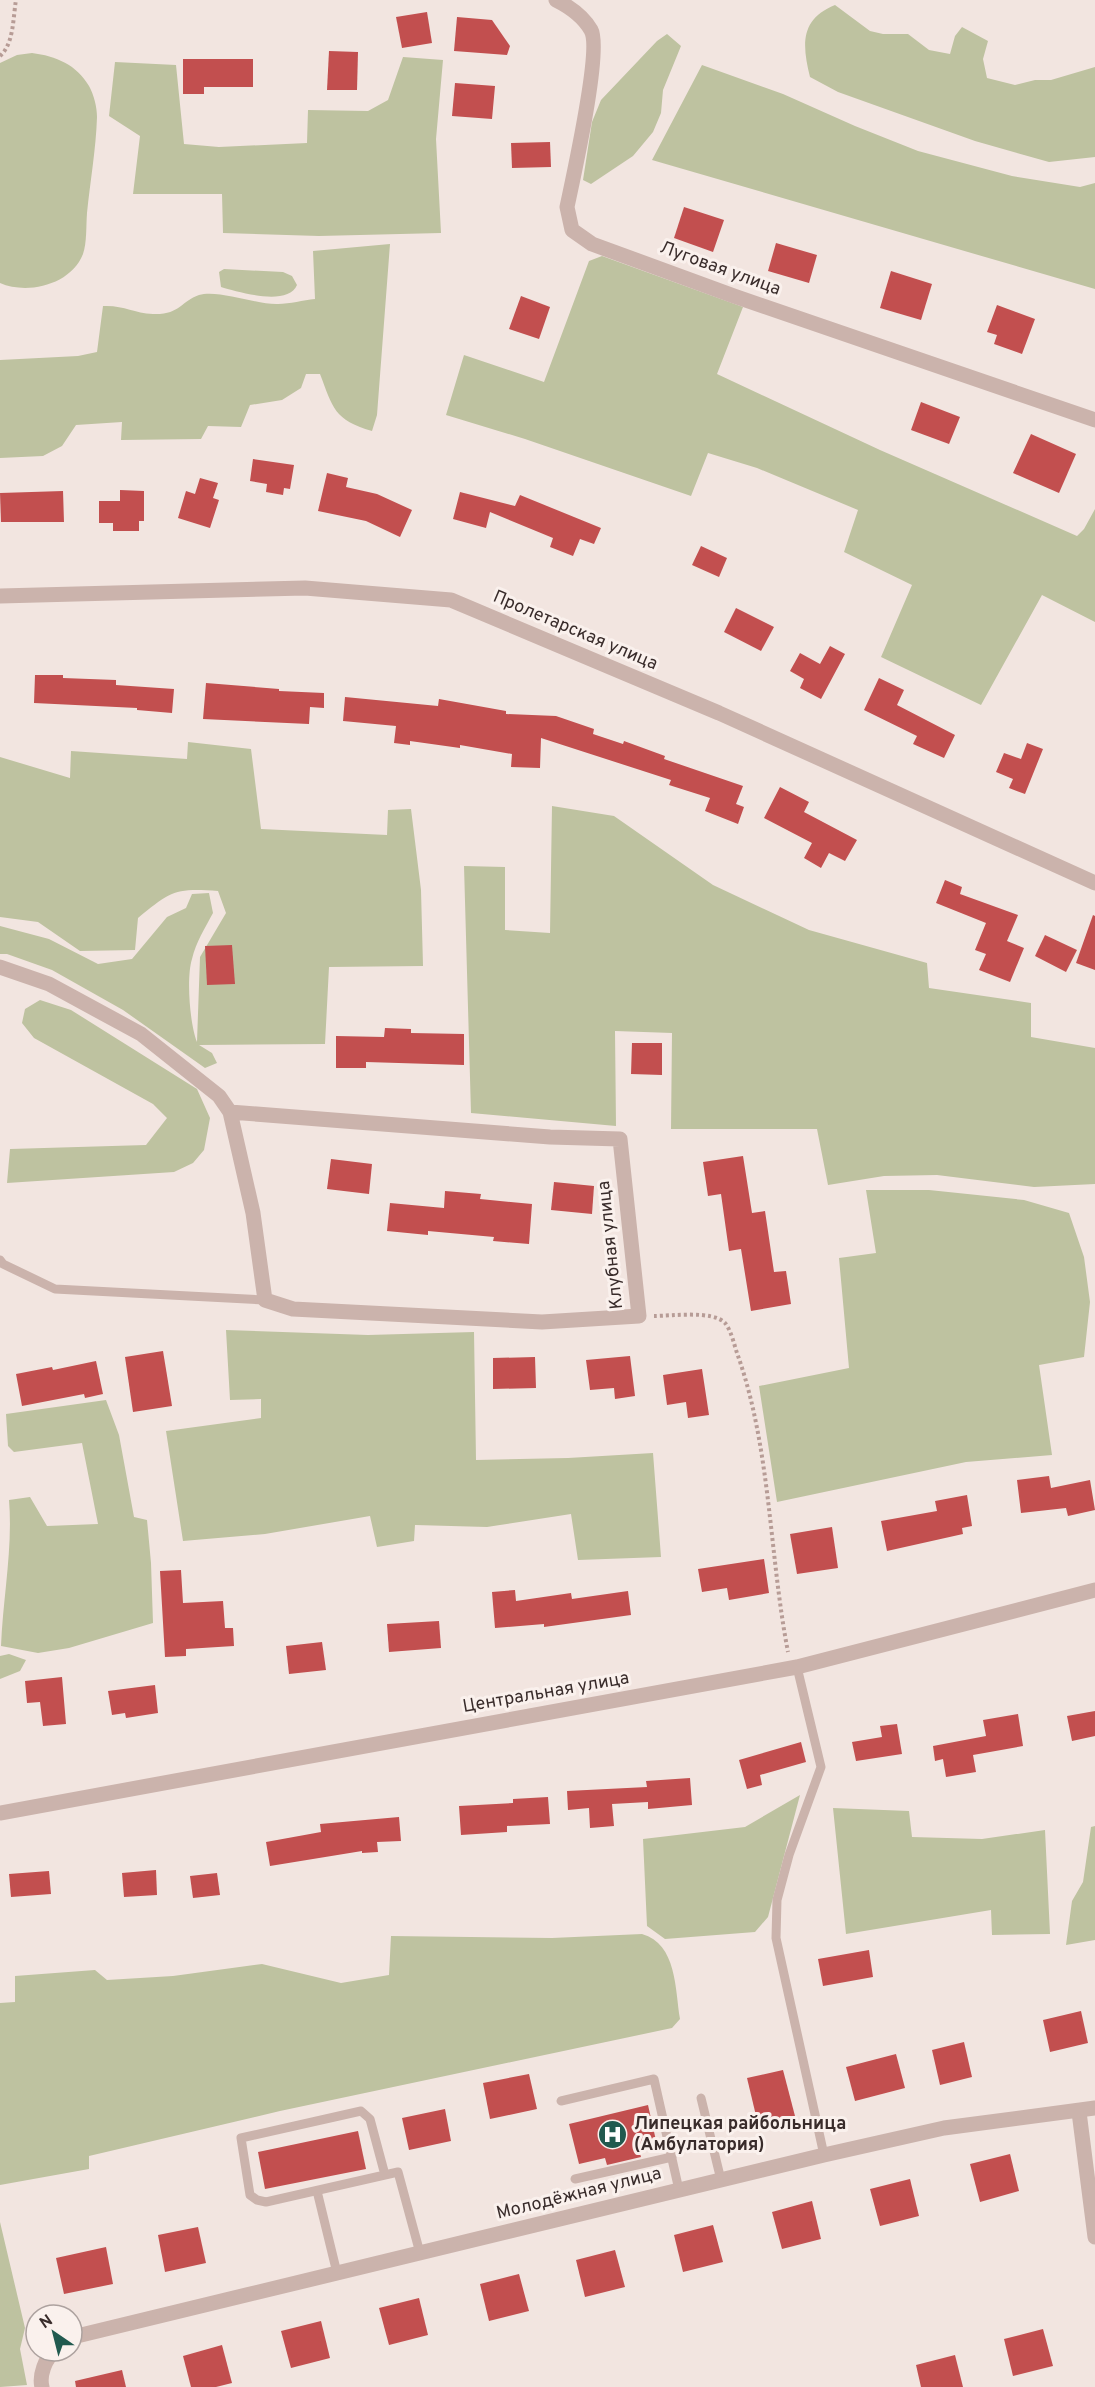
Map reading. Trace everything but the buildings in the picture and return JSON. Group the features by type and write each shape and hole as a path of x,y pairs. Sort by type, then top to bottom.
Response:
{"street":[{"name":"Луговая улица","path":"556,0 572,8 592,31 594,62 567,207 572,230 592,244 712,288 1095,420"},
{"name":"Пролетарская улица","path":"0,596 305,588 451,600 719,712 1095,883"},
{"path":"0,967 49,984 141,1034 219,1096 230,1112 252,1213 265,1300"},
{"name":"Клубная улица","path":"230,1112 550,1137 620,1139 639,1316 542,1322 293,1309 265,1300"},
{"name":"Центральная улица","path":"0,1813 794,1667 1095,1590"},
{"name":"Молодёжная улица","path":"84,2336 824,2155 944,2128 1079,2112 1095,2108"},
{"path":"1079,2112 1095,2237"},
{"path":"42,2387 40,2380 46,2363"}],"lane":[{"path":"0,1260 3,1264 55,1288 265,1300"},
{"path":"794,1667 821,1767 789,1855 777,1900 776,1938 824,2155"},
{"path":"561,2101 654,2079 680,2190"},
{"path":"701,2098 721,2180"},
{"path":"385,2175 370,2119 362,2111 241,2138 250,2195 266,2202 317,2191 398,2172 420,2253"},
{"path":"575,2179 672,2157"},
{"path":"317,2191 337,2273"}],"path":[{"path":"0,56 10,39 16,0"},
{"path":"639,1316 711,1316 724,1323 732,1338 747,1382 758,1437 781,1616 794,1667"}],"green space":[{"path":"835,5 870,31 883,34 908,34 929,50 950,54 955,36 962,27 988,41 983,59 987,78 1015,85 1035,80 1051,80 1095,67 1095,157 1049,162 975,141 838,92 810,77 805,44 806,34 815,18"},
{"path":"667,34 681,46 663,90 661,113 653,132 633,156 591,184 583,180 592,122 601,100 657,41"},
{"path":"32,53 57,59 78,72 92,93 97,117 83,254 77,265 59,280 47,285 23,288 0,283 0,63 17,55"},
{"path":"403,57 443,60 436,139 441,233 319,236 223,233 222,194 133,194 140,136 109,116 115,62 176,65 184,144 219,147 307,143 308,110 368,111 388,100"},
{"path":"702,65 783,94 918,151 1012,176 1080,187 1095,183 1095,289 652,160"},
{"path":"390,244 377,415 372,431 359,427 342,417 332,404 320,374 306,374 301,388 282,400 250,405 241,427 208,426 201,439 121,440 122,422 76,425 62,446 43,456 0,458 0,360 78,356 97,352 103,306 162,314 175,310 199,295 207,294 227,295 270,304 315,299 313,251"},
{"path":"602,256 743,307 717,374 880,450 1077,536 1084,529 1095,509 1095,622 1042,595 981,705 881,657 912,585 844,552 858,510 757,468 708,453 691,496 525,439 446,415 464,355 544,382 589,261"},
{"path":"224,269 283,272 292,276 297,285 292,292 273,297 239,292 221,287 219,272"},
{"path":"188,742 251,749 261,829 387,835 388,810 411,809 421,890 423,966 329,967 325,1044 199,1045 212,1053 217,1063 205,1068 123,1010 52,970 7,954 0,954 0,926 49,939 98,964 132,959 167,917 186,908 192,894 209,893 213,913 196,947 189,978 191,1013 197,1042 200,957 226,913 218,891 182,891 158,902 138,918 135,950 80,951 38,922 0,917 0,757 70,778 71,751 187,759"},
{"path":"552,806 614,816 713,885 809,930 927,963 929,988 1031,1003 1031,1037 1095,1048 1095,1184 1034,1187 937,1175 884,1176 828,1185 817,1129 671,1129 672,1033 615,1031 616,1126 471,1113 464,866 505,867 505,930 550,933"},
{"path":"40,1000 71,1010 197,1089 210,1118 204,1150 193,1163 174,1172 7,1183 10,1149 146,1145 167,1118 153,1104 34,1038 22,1023 25,1009"},
{"path":"866,1190 929,1190 1024,1200 1069,1213 1084,1257 1090,1302 1084,1357 1039,1365 1052,1455 966,1462 777,1502 759,1386 849,1368 839,1258 876,1253"},
{"path":"226,1330 368,1335 474,1332 476,1460 653,1453 661,1557 578,1560 571,1514 487,1527 415,1525 414,1541 377,1547 370,1516 265,1534 183,1541 166,1431 261,1418 261,1399 230,1400"},
{"path":"106,1400 119,1435 134,1517 147,1520 153,1623 69,1648 38,1653 1,1646 9,1554 9,1500 30,1497 47,1526 98,1524 82,1443 14,1452 8,1446 6,1414"},
{"path":"9,1654 26,1660 20,1671 0,1679 0,1656"},
{"path":"800,1795 768,1917 755,1932 665,1939 647,1926 643,1839 745,1827"},
{"path":"833,1808 909,1811 912,1837 982,1839 1045,1830 1050,1934 992,1935 991,1910 846,1934"},
{"path":"1095,1826 1095,1940 1066,1945 1072,1901 1083,1882 1091,1827"},
{"path":"642,1934 653,1939 662,1947 672,1969 680,2019 672,2028 280,2111 89,2156 89,2169 0,2185 0,2003 15,2002 15,1976 95,1970 107,1980 173,1976 262,1964 341,1983 389,1975 391,1936 552,1938"},
{"path":"0,2222 24,2324 20,2349 27,2385 0,2387"}],"place":[{"name":"Липецкая райбольница (Амбулатория)","path":"613,2134"}]}
